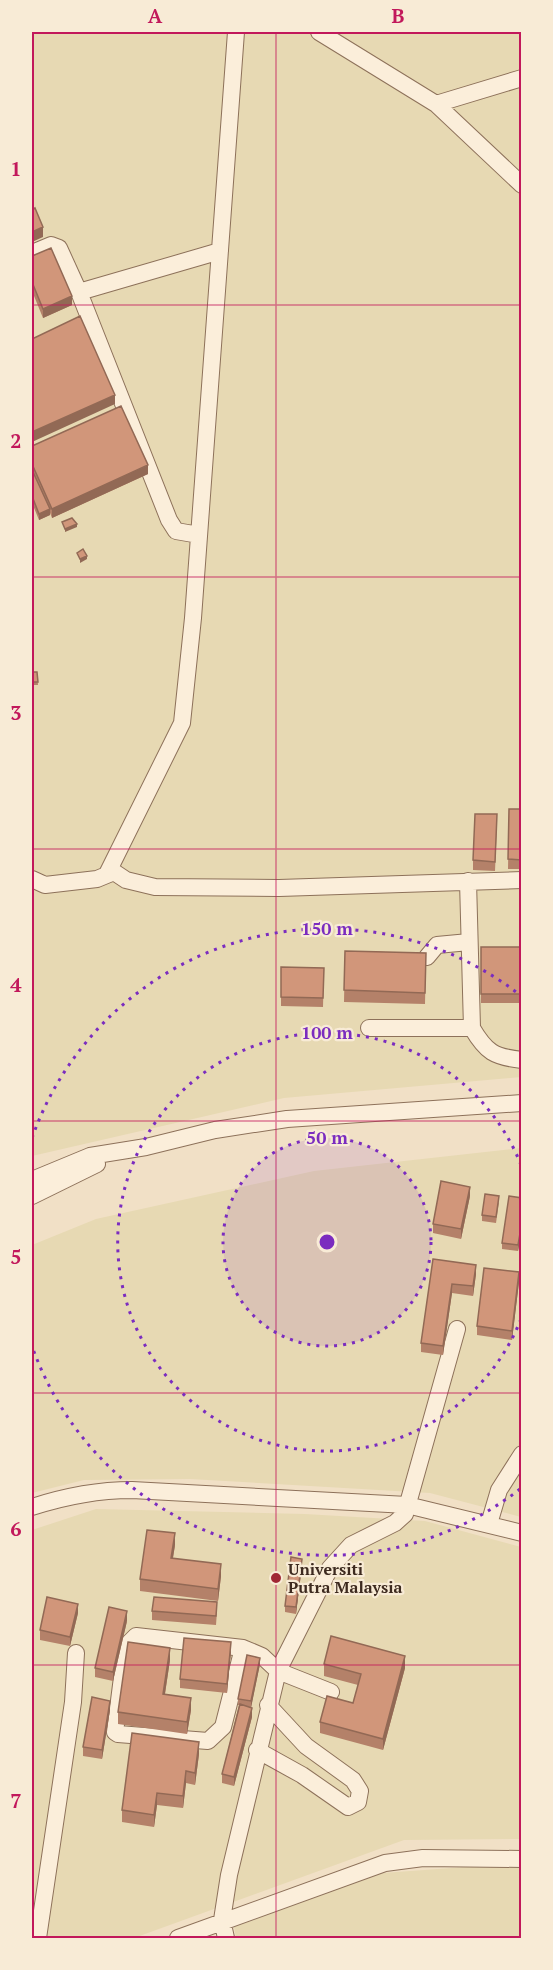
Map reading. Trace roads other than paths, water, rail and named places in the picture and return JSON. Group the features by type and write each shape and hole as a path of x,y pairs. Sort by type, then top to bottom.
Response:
{"street":[{"path":"118,876 182,723 199,535 236,32"},
{"path":"319,32 436,104 522,185"},
{"path":"436,104 522,78"},
{"path":"32,253 51,245 59,248 79,292 169,520 176,531 199,535"},
{"path":"79,292 220,251"},
{"path":"32,896 38,882 118,876 154,887 279,888 522,879"},
{"path":"468,881 472,1028 481,1044 499,1057 522,1060"},
{"path":"427,957 437,945 469,942"},
{"path":"369,1028 472,1028"},
{"path":"32,1180 90,1156 146,1147 215,1130 287,1119 522,1103"},
{"path":"32,1196 96,1165 146,1147"},
{"path":"226,1938 222,1920 229,1875 257,1750 278,1671 330,1568 351,1545 402,1519 457,1329"},
{"path":"489,1524 499,1490 522,1454"},
{"path":"32,1507 68,1495 101,1490 407,1504 522,1533"},
{"path":"243,1648 223,1727 207,1741 115,1732 126,1646 130,1639 136,1636 243,1648 262,1656 278,1671 331,1692"},
{"path":"38,1938 73,1702 76,1653"},
{"path":"257,1750 302,1775 348,1807 358,1802 360,1791 353,1780 306,1746 268,1705"},
{"path":"178,1938 222,1920 385,1863 423,1858 522,1859"}],"place":[{"name":"Universiti Putra Malaysia","path":"276,1578"}]}
